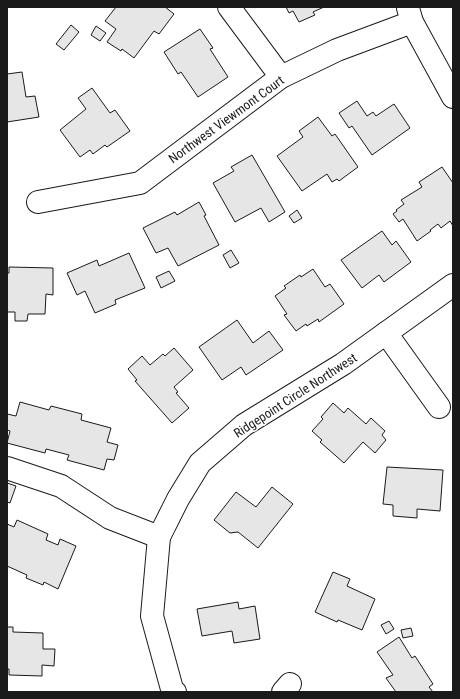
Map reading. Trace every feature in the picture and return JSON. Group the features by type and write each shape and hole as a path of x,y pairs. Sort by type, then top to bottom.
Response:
{"street":[{"path":"229,7 281,78"},
{"path":"410,14 453,97"},
{"name":"Northwest Viewmont Court","path":"38,202 140,184 281,78 410,14"},
{"name":"Ridgepoint Circle Northwest","path":"175,692 172,688 152,616 159,537 178,499 200,463 244,425 343,364 453,285"},
{"path":"386,333 439,407"},
{"path":"7,468 61,486 110,518 159,537"}],"building":[{"path":"116,7 165,7 174,14 159,34 154,31 134,58 122,49 121,51 107,42 116,29 105,21"},
{"path":"286,7 324,7 313,12 315,15 299,22 293,11 289,13"},
{"path":"71,25 79,32 64,50 56,44"},
{"path":"96,26 106,33 100,41 91,35"},
{"path":"200,29 213,48 210,49 228,77 198,97 181,72 178,74 164,52"},
{"path":"22,72 26,97 35,96 39,117 7,122 7,74"},
{"path":"92,88 110,113 115,110 130,131 107,147 105,145 93,154 90,150 80,157 60,130 86,109 78,98"},
{"path":"357,101 367,116 373,112 376,116 394,104 410,128 372,155 352,126 349,128 339,113"},
{"path":"318,117 332,136 335,134 358,167 339,181 337,179 332,182 327,174 302,191 277,156 303,137 299,131"},
{"path":"252,155 285,212 269,222 261,208 235,222 213,183 234,171 231,167"},
{"path":"442,167 453,183 453,226 450,221 441,228 438,224 417,241 403,219 399,222 393,214 404,204 401,200 422,187 419,182"},
{"path":"199,202 206,215 204,216 219,245 178,266 168,248 156,253 143,228 175,212 177,215"},
{"path":"297,210 302,218 294,223 289,216"},
{"path":"382,231 392,245 396,241 411,262 384,282 379,275 362,288 341,260"},
{"path":"231,250 239,263 230,268 223,255"},
{"path":"129,253 145,288 115,300 116,304 95,313 85,291 77,295 67,273 97,260 99,266"},
{"path":"9,267 53,268 53,295 46,294 45,314 28,314 27,321 15,321 15,312 7,312 7,273 9,273"},
{"path":"313,269 325,287 330,284 344,304 319,322 318,319 307,326 306,324 296,331 284,315 287,314 275,296 286,288 284,286 300,275 301,277"},
{"path":"169,271 175,281 161,288 156,277"},
{"path":"237,320 253,343 269,331 283,350 246,375 241,367 222,380 199,347"},
{"path":"174,348 193,370 174,387 178,392 176,393 189,408 172,423 135,381 137,380 128,369 142,356 150,365 163,354 165,356"},
{"path":"20,402 49,410 51,406 82,414 81,420 111,428 107,442 118,445 114,460 107,459 104,470 67,460 69,455 46,449 45,453 7,443 10,431 7,430 7,414 16,416"},
{"path":"333,403 344,413 348,408 366,424 371,418 385,431 382,435 386,440 375,453 363,442 344,463 320,442 322,440 312,431 323,419 321,417"},
{"path":"387,467 443,470 440,511 417,509 417,518 393,516 393,505 383,504"},
{"path":"7,483 16,486 10,503 7,502"},
{"path":"272,487 293,504 258,548 238,532 230,533 214,520 236,492 256,507"},
{"path":"17,520 48,534 46,540 58,545 60,539 76,546 58,589 44,582 43,585 26,578 27,575 7,566 7,524 14,527"},
{"path":"333,572 350,579 347,586 375,599 362,630 338,620 337,622 315,612"},
{"path":"238,602 239,609 255,606 260,639 234,643 232,631 202,636 197,609"},
{"path":"389,621 394,629 386,634 381,625"},
{"path":"7,627 13,627 13,632 43,633 43,649 55,649 54,666 42,665 42,676 9,675 9,669 7,669"},
{"path":"411,628 413,636 403,638 401,630"},
{"path":"399,637 412,658 415,656 433,684 429,687 433,692 396,692 386,678 393,675 377,652"}]}
